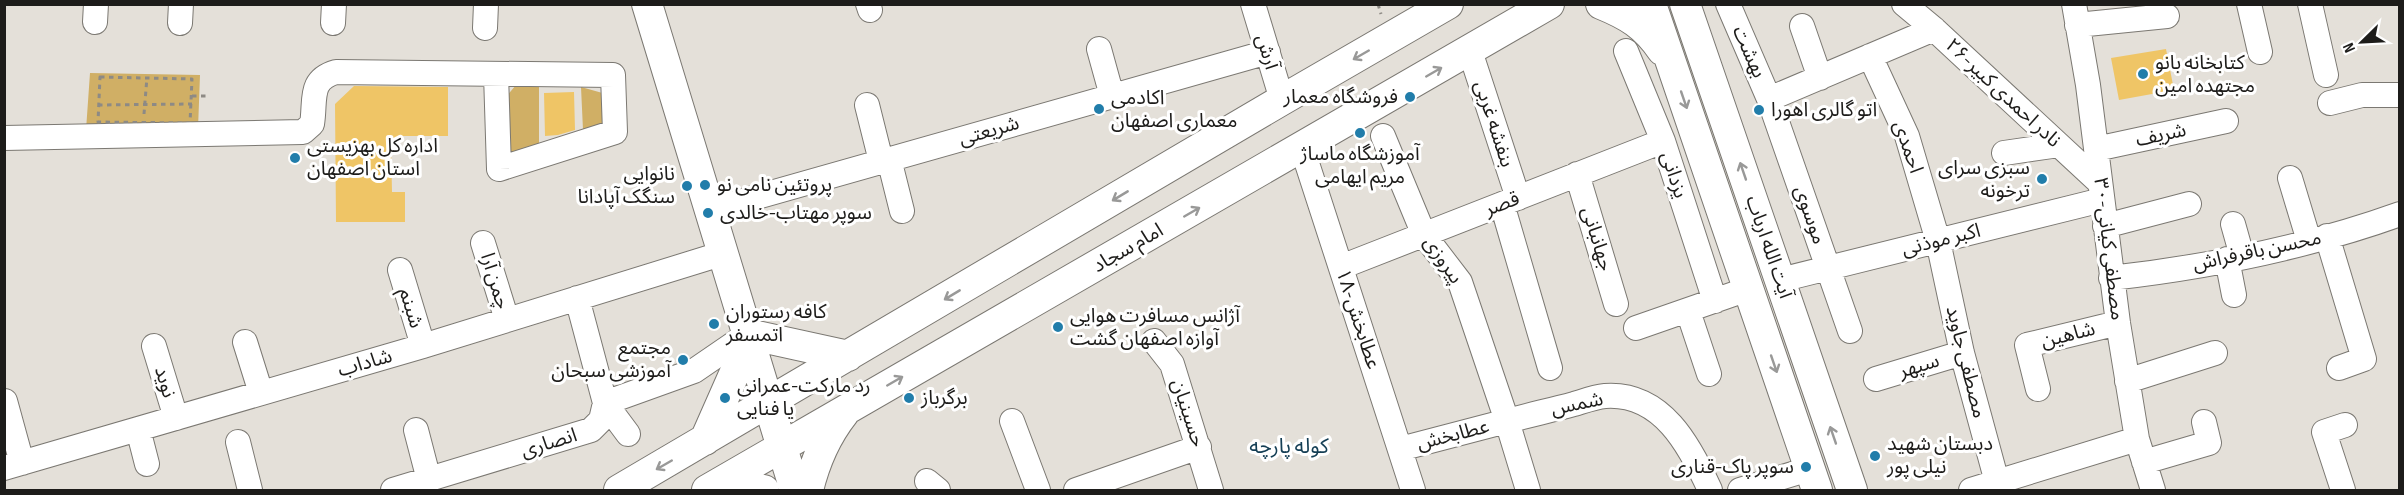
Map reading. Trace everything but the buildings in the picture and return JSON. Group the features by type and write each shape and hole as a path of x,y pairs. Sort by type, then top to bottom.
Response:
{"main road":[{"path":"647,4 795,490"},
{"path":"620,490 1448,4"},
{"path":"1601,4 1626,14 1652,35 1672,65"},
{"name":"آیت الله ارباب","path":"1652,4 1813,480"},
{"name":"آیت الله ارباب","path":"1685,4 1852,490"},
{"path":"1694,4 1699,44"},
{"name":"امام سجاد","path":"712,487 1470,51 1551,7"},
{"path":"1038,244 1064,285"},
{"path":"1763,332 1794,321"},
{"path":"748,334 848,356"},
{"path":"705,440 739,363 748,334"},
{"path":"808,490 815,460 831,429 846,410"},
{"path":"712,487 764,490"}],"street":[{"name":"آرش","path":"1253,4 1282,100"},
{"name":"بهشت","path":"1728,4 1769,99"},
{"name":"۲۶-نادر احمدی کبیر","path":"1904,4 2059,145 2101,192"},
{"path":"2249,4 2260,52"},
{"path":"2310,4 2326,75"},
{"path":"2076,15 2167,16"},
{"name":"۳۰-مصطفی کیانی","path":"2076,15 2088,85 2111,278 2127,381 2137,439 2153,490"},
{"path":"1802,26 1820,78"},
{"path":"1769,99 1934,29"},
{"path":"1099,49 1112,96"},
{"name":"بنفشه غربی","path":"1470,51 1510,201 1550,368"},
{"name":"یزدانی","path":"1626,51 1662,141 1715,301"},
{"name":"شریعتی","path":"711,210 1268,52"},
{"name":"احمدی","path":"1870,57 1907,136 1938,241"},
{"path":"6,138 303,132 312,124 317,84 321,77 336,72 613,75 615,132 499,169 496,74"},
{"path":"2330,103 2362,95 2400,95"},
{"name":"موسوی","path":"1769,99 1850,331"},
{"path":"867,105 902,212"},
{"name":"شریف","path":"2096,149 2226,121"},
{"name":"پیروزی","path":"1383,136 1424,235 1461,282 1507,421"},
{"name":"قصر","path":"1341,267 1662,141"},
{"path":"2004,153 2059,145"},
{"name":"۱۸-عطابخش","path":"1302,148 1413,490"},
{"name":"جهانبانی","path":"1577,174 1616,304"},
{"path":"2290,178 2318,239 2364,359 2340,368"},
{"name":"اکبر موذنی","path":"1780,279 1938,241 2101,192"},
{"path":"2106,226 2188,204"},
{"name":"محسن باقرفراش","path":"2111,278 2235,257 2318,239 2400,214"},
{"path":"2233,224 2234,295"},
{"name":"مصطفی جاوید","path":"1938,241 1962,353 1996,483"},
{"name":"چمن آرا","path":"483,243 507,320"},
{"name":"شاداب","path":"13,466 423,346 724,253"},
{"name":"شبنم","path":"400,270 423,346"},
{"path":"1636,328 1748,289"},
{"path":"576,298 605,403 628,435"},
{"path":"1688,311 1709,374"},
{"name":"شاهین","path":"2038,389 2027,345 2118,323"},
{"path":"605,403 694,371 748,334"},
{"name":"حسینیان","path":"1154,341 1172,364 1212,490"},
{"path":"245,342 261,393"},
{"name":"نوید","path":"154,346 176,418"},
{"name":"سپهر","path":"1876,380 1962,353"},
{"path":"2127,381 2215,353"},
{"name":"شمس","path":"1507,421 1604,396 1626,397 1643,402 1671,423 1692,450 1710,490"},
{"path":"5,401 13,466"},
{"name":"انصاری","path":"393,490 591,430 601,420 605,403"},
{"path":"1012,421 1038,490"},
{"path":"1507,421 1528,490"},
{"name":"عطابخش","path":"1400,449 1507,421"},
{"path":"2144,462 2210,443 2204,422"},
{"path":"2343,490 2324,432 2345,425"},
{"path":"138,429 147,464"},
{"path":"416,430 429,480"},
{"path":"1971,490 2137,439"},
{"path":"238,442 250,490"},
{"path":"1085,489 1199,447"},
{"path":"1740,490 1813,480"}],"path":[{"path":"100,77 147,77 192,79 190,123 98,122 100,77"},
{"path":"144,123 147,77"},
{"path":"192,96 210,96"},
{"path":"98,105 192,104"}],"shaded area":[{"path":"90,73 200,75 198,129 86,130"},
{"path":"516,85 539,86 539,145 507,154 505,98"},
{"path":"581,87 606,94 606,123 583,130"}],"place":[{"name":"کتابخانه بانو مجتهده امین","path":"2143,74"},
{"name":"فروشگاه معمار","path":"1410,97"},
{"name":"اکادمی معماری اصفهان","path":"1099,109"},
{"name":"اتو گالری اهورا","path":"1759,110"},
{"name":"آموزشگاه ماساژ مریم ایهامی","path":"1360,133"},
{"name":"اداره کل بهزیستی استان اصفهان","path":"295,158"},
{"name":"سبزی سرای ترخونه","path":"2042,179"},
{"name":"پروتئین نامی نو","path":"705,185"},
{"name":"نانوایی سنگک آپادانا","path":"687,186"},
{"name":"سوپر مهتاب-خالدی","path":"708,213"},
{"name":"كافه رستوران اتمسفر","path":"714,324"},
{"name":"آژانس مسافرت هوایی آوازه اصفهان گشت","path":"1058,327"},
{"name":"مجتمع آموزشی سبحان","path":"683,360"},
{"name":"رد مارکت-عمرانی یا فنایی","path":"725,398"},
{"name":"برگرباز","path":"909,398"},
{"name":"دبستان شهید نیلی پور","path":"1875,456"},
{"name":"سوپر پاک-قناری","path":"1806,467"}],"district":[{"name":"کوله پارچه","path":"1289,446"}]}
